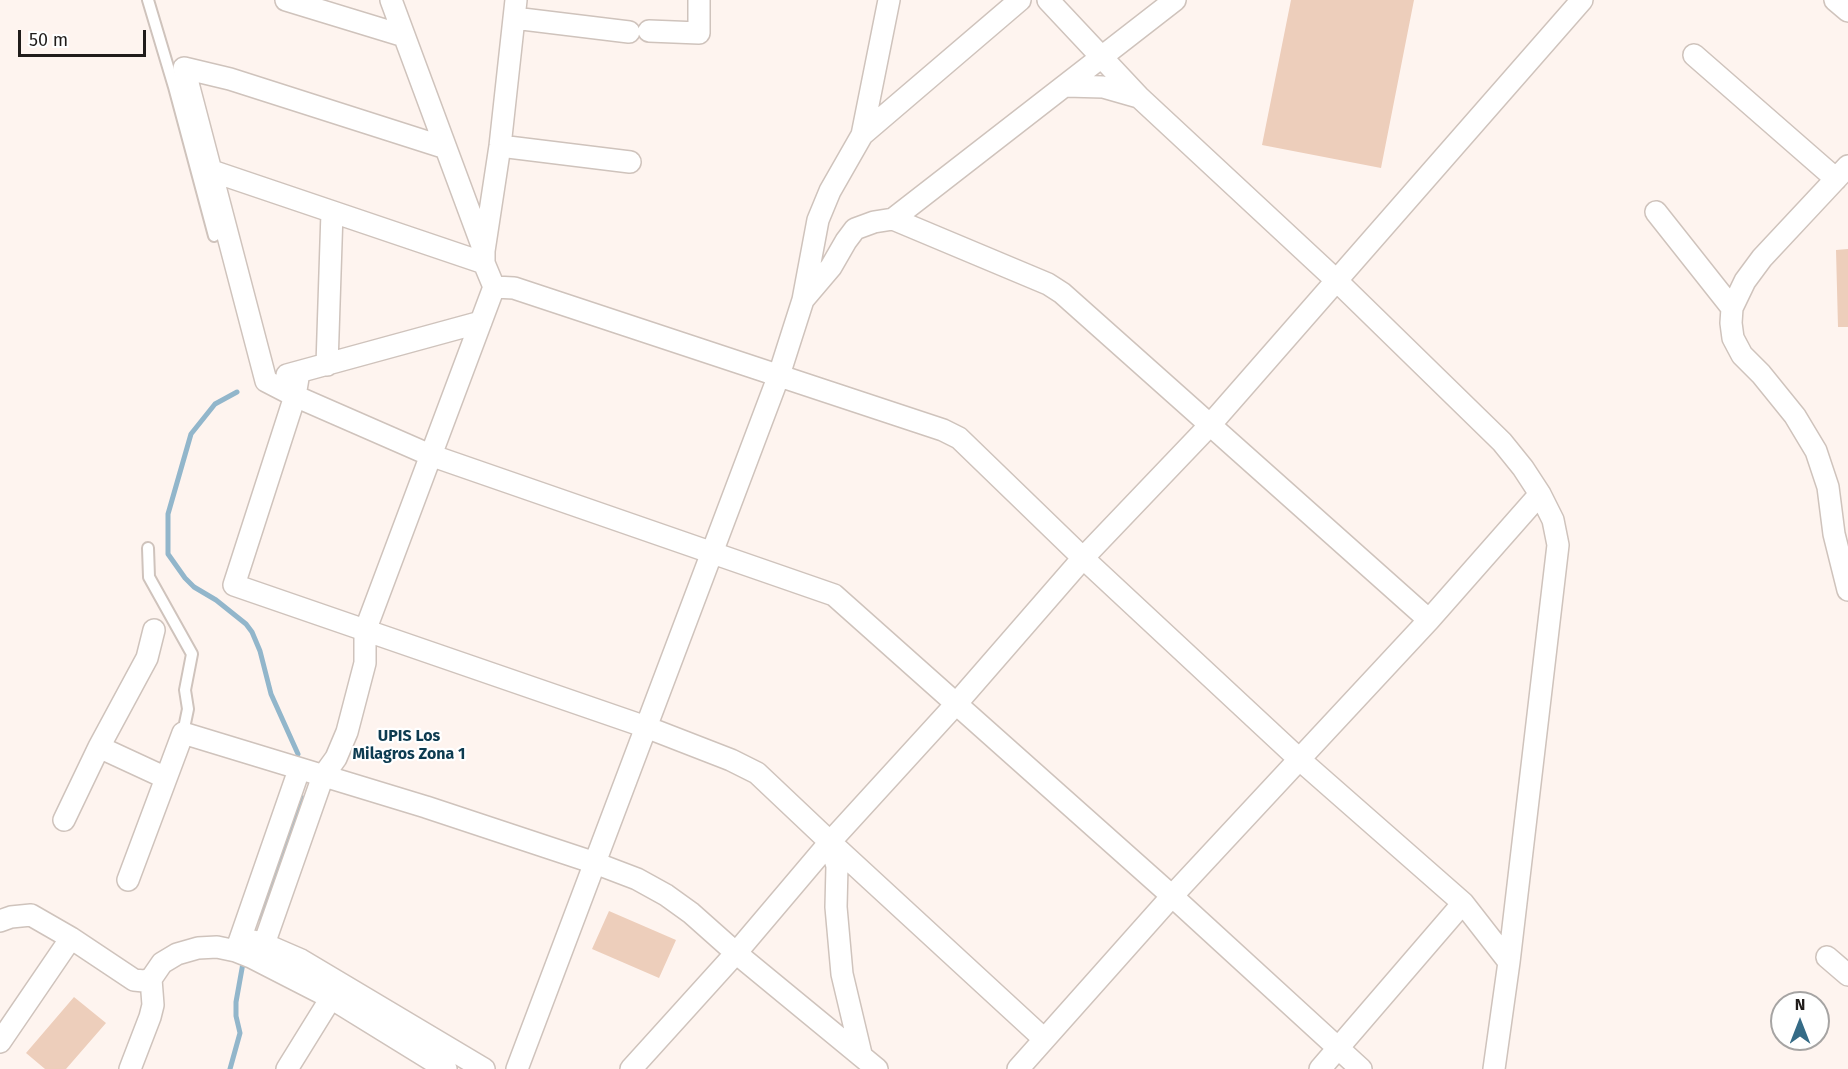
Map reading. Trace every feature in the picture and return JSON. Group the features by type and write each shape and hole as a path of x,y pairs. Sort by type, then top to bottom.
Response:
{"street":[{"path":"286,0 404,36"},
{"path":"264,944 323,776 336,758 347,732 365,663 365,631 494,286 391,0"},
{"path":"484,257 500,146 515,9 639,32 699,33 699,0"},
{"path":"517,1069 779,375 803,300 818,220 830,191 862,135 889,0"},
{"path":"862,135 1020,0"},
{"path":"1048,0 1139,98 1337,281 1502,442 1540,494 1553,520 1558,544 1509,962 1494,1069"},
{"path":"803,300 831,267 855,230 874,222 893,219 1175,0"},
{"path":"631,1069 1083,558 1210,425 1582,0"},
{"path":"1836,0 1848,11"},
{"path":"1694,55 1842,173 1762,258 1745,281 1732,308 1733,338 1742,355 1761,374 1795,416 1816,451 1828,487 1834,534 1848,590"},
{"path":"446,148 230,79 184,68 266,381 430,455 834,595 1172,896 1361,1069"},
{"path":"1066,86 1103,87 1139,98"},
{"path":"500,146 630,162"},
{"path":"212,171 332,212 484,257"},
{"path":"327,364 332,212"},
{"path":"1656,212 1732,308"},
{"path":"893,219 1048,284 1062,293 1429,620"},
{"path":"494,286 514,288 943,430 959,438 1083,558 1299,759 1462,903 1509,962"},
{"path":"266,381 481,322"},
{"path":"299,372 295,396 234,585 646,727 731,760 757,773 1044,1039"},
{"path":"1018,1069 1172,896 1429,620 1540,494"},
{"path":"64,820 99,747 147,658 154,630"},
{"path":"129,880 183,733 426,807 637,879 666,895 691,913 877,1069"},
{"path":"99,747 166,778"},
{"path":"239,944 299,770"},
{"path":"830,842 837,866 836,907 842,974 861,1054"},
{"path":"1320,1069 1462,903"},
{"path":"0,921 11,917 31,915 135,980 151,979"},
{"path":"0,1042 71,938"},
{"path":"239,944 251,957 331,998 440,1067"},
{"path":"130,1069 153,1005 151,979 162,963 177,954 198,948 264,944 301,960 340,982 484,1069"},
{"path":"1827,957 1848,975"},
{"path":"287,1069 331,998"}],"lane":[{"path":"148,0 214,236"},
{"path":"148,548 149,577 192,654 185,690 188,709 183,733"}],"shaded area":[{"path":"1291,0 1414,0 1381,168 1262,145"},
{"path":"1848,249 1848,327 1838,327 1836,250"},
{"path":"609,911 676,940 659,978 592,949"},
{"path":"74,997 106,1023 66,1069 45,1069 26,1053"}],"waterway":[{"path":"237,392 215,404 191,434 168,514 168,554 194,587 216,600 246,624 252,632 260,651 271,694 298,754"},
{"path":"260,918 303,798"},
{"path":"230,1069 240,1033 236,1002 243,963"}],"district":[{"name":"UPIS Los Milagros Zona 1","path":"409,746"}]}
